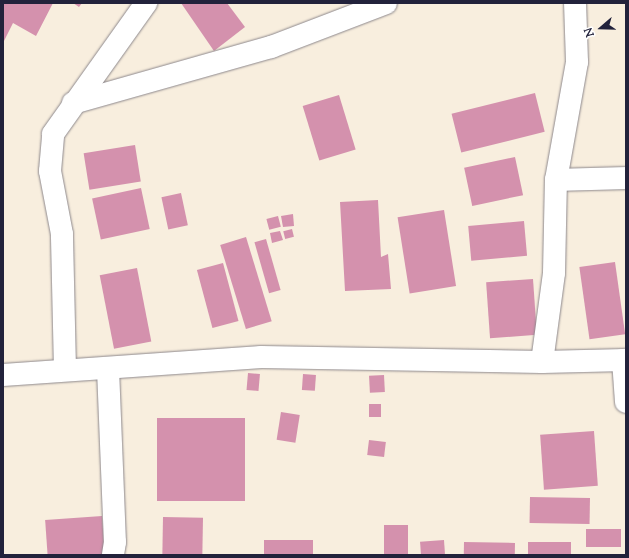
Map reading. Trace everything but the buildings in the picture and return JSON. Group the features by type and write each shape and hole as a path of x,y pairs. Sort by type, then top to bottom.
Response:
{"street":[{"path":"65,370 62,234 50,171 53,134 73,103 146,3"},
{"path":"73,103 271,47 386,3"},
{"path":"542,362 554,273 556,180 577,62 575,3"},
{"path":"556,180 626,178"},
{"path":"3,375 65,370 108,369 261,357 542,362 624,360 626,402"},
{"path":"108,369 115,542 113,555"}]}
